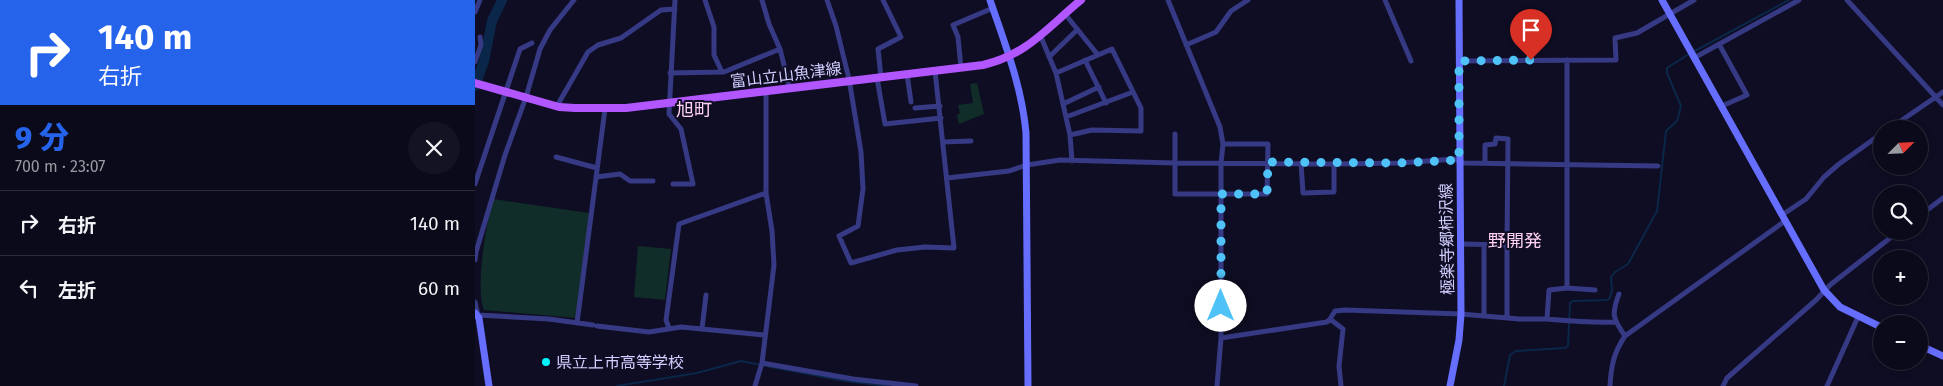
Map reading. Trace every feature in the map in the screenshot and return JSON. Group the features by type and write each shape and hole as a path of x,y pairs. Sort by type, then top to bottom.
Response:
{"main road":[{"name":"富山立山魚津線","path":"475,83 557,106 605,109 765,92 983,65 1009,57 1041,37 1081,0"}],"street":[{"path":"475,12 481,0"},
{"path":"475,260 505,155 540,49 550,30 574,0"},
{"path":"673,184 693,184 681,129 669,114 668,103 675,0"},
{"path":"705,0 713,27 714,55 722,72"},
{"path":"762,0 769,24 780,49 790,88"},
{"path":"827,0 836,26 849,82 861,152 863,188 859,226 839,236 851,263 897,250 925,247 954,248 935,71"},
{"path":"883,0 901,37 878,49 879,78 885,124 941,118"},
{"path":"990,0 1024,110 1027,165 1028,386"},
{"path":"1168,0 1220,127 1223,144 1221,163 1221,338 1217,386"},
{"path":"1186,45 1215,32 1231,12 1248,0"},
{"path":"1385,0 1411,61"},
{"name":"極楽寺郷柿沢線","path":"1449,386 1459,340 1461,314 1459,0"},
{"path":"1662,0 1824,290 1840,307 1873,324"},
{"path":"1459,61 1616,60 1615,38 1637,33 1694,0"},
{"path":"1694,58 1799,0"},
{"path":"1847,0 1943,105"},
{"path":"961,68 958,37 953,25 993,8"},
{"path":"557,106 589,52 598,45 621,38 661,10 675,9"},
{"path":"1065,14 1097,55"},
{"path":"1049,57 1077,30"},
{"path":"475,62 481,45 481,37"},
{"path":"1041,37 1056,73 1070,135 1072,161"},
{"path":"475,184 520,49 532,42"},
{"path":"1719,44 1747,95 1722,106"},
{"path":"670,73 722,72 780,49"},
{"path":"1056,73 1112,49 1141,108 1141,131 1092,130 1070,135"},
{"path":"1085,60 1106,103"},
{"path":"1567,60 1567,288"},
{"path":"907,74 913,105 939,106"},
{"path":"1063,104 1099,86"},
{"path":"755,386 762,363 774,266 772,231 766,193 765,92"},
{"path":"1066,117 1133,92"},
{"path":"1902,120 1943,92"},
{"path":"577,323 605,109"},
{"path":"1175,134 1175,194 1267,194 1268,144 1223,144"},
{"path":"1485,163 1485,145 1495,144 1496,138 1507,139 1507,318"},
{"path":"1610,386 1611,367 1616,350 1625,336 1784,218 1805,199 1824,177 1873,140"},
{"path":"943,142 971,141"},
{"path":"556,158 597,168"},
{"path":"947,178 1009,171 1027,165 1051,161 1334,164 1459,160 1464,163 1658,166"},
{"path":"1301,164 1303,193 1334,192 1334,164"},
{"path":"596,177 620,174 629,181 653,181"},
{"path":"669,328 666,320 679,224 766,193"},
{"path":"1928,209 1943,198"},
{"path":"1723,386 1727,378 1816,300 1824,290 1888,240"},
{"path":"1461,244 1507,245"},
{"path":"1484,245 1484,316"},
{"path":"1547,319 1549,290 1567,288 1595,290"},
{"path":"1619,294 1614,306 1615,322 1625,336"},
{"path":"702,329 706,295"},
{"path":"475,302 489,386"},
{"path":"1221,338 1327,322 1335,311 1461,314 1507,318 1580,320 1592,323 1615,322"},
{"path":"476,314 549,319 649,332 669,328 765,335"},
{"path":"1827,386 1858,317"},
{"path":"1330,319 1343,329 1339,366 1341,386"},
{"path":"1928,348 1943,356"},
{"path":"762,363 853,379 916,386"}],"green space":[{"path":"977,83 984,114 959,124 957,115 960,113 958,105 973,103 970,84"},
{"path":"493,199 589,213 576,318 484,310 481,272 487,224"},
{"path":"638,246 671,249 665,300 634,297"}],"waterway":[{"path":"475,86 484,61 492,21 502,0"},
{"path":"1693,52 1789,0"},
{"path":"1504,386 1510,355 1516,351 1565,348 1568,346 1570,303 1573,301 1607,300 1610,298 1612,290 1611,277 1615,272 1628,264 1657,211 1666,131 1677,121 1681,106 1667,73 1667,68 1689,54"},
{"path":"617,386 697,373 741,361 761,365"},
{"path":"766,366 845,381 888,386"}],"place":[{"name":"県立上市高等学校","path":"546,362"}],"district":[{"name":"旭町","path":"694,110"},
{"name":"野開発","path":"1515,241"}],"route":[{"path":"1221,306 1221,194 1267,194 1268,162 1334,164 1459,160 1459,61 1531,60"}]}
